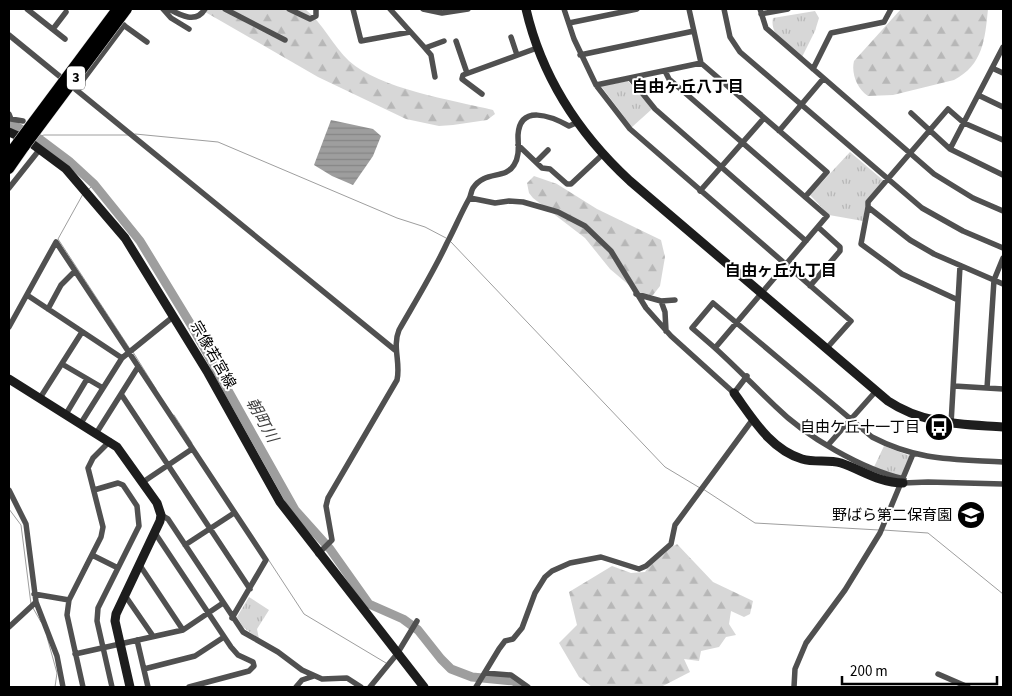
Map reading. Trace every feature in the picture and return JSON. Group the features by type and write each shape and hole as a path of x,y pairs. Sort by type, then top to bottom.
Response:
{"highway":[{"name":"3","path":"9,169 22,144 117,9"},
{"name":"3","path":"9,154 22,144 127,9"}],"street":[{"path":"27,9 65,39"},
{"path":"106,9 147,42"},
{"path":"163,9 171,18 189,29"},
{"path":"169,9 184,18 198,15 205,9"},
{"path":"225,9 285,40"},
{"path":"289,9 310,19 316,16 316,9"},
{"path":"353,9 361,41 410,32"},
{"path":"390,9 431,55 435,77"},
{"path":"423,9 448,11 468,9"},
{"path":"526,9 537,48 552,84 576,123 602,155 826,349 899,409 915,416 951,424 1003,426"},
{"path":"564,9 580,55 596,86 630,129 850,321 826,349"},
{"path":"569,23 637,9"},
{"path":"689,9 701,63 827,172 805,196"},
{"path":"724,9 734,45 887,180 940,220 1003,248"},
{"path":"788,9 760,12 766,28 910,154 951,186 1003,211"},
{"path":"813,70 831,33 884,22 890,9"},
{"path":"53,29 66,12"},
{"path":"76,89 124,25"},
{"path":"580,55 694,31"},
{"path":"9,35 395,350"},
{"path":"511,37 517,55"},
{"path":"424,48 444,41"},
{"path":"456,41 467,73"},
{"path":"950,149 1003,47"},
{"path":"482,94 462,79 463,75 537,48"},
{"path":"596,86 701,63"},
{"path":"992,68 1003,73"},
{"path":"665,71 670,78 827,216 715,348"},
{"path":"630,78 655,109 806,241"},
{"path":"779,131 823,79"},
{"path":"978,96 1003,107"},
{"path":"958,300 902,274 861,244 868,202 948,109 964,123 1003,140"},
{"path":"911,112 950,149 1003,175"},
{"path":"9,114 12,119 23,121"},
{"path":"318,554 332,540 326,506 328,498 397,380 399,373 395,350 399,330 474,188 489,175 502,175 508,172 515,164 518,132 523,121 534,114 569,126 576,123"},
{"path":"700,191 764,118"},
{"name":"宗像若宮線","path":"9,132 20,136 66,169 125,238 174,316 280,502 318,554 424,687"},
{"path":"518,145 542,168 550,169 567,184 571,184 602,155"},
{"path":"9,188 40,149"},
{"path":"536,162 548,150"},
{"path":"470,198 495,203 523,202 572,218 585,226 611,251 636,294 666,331 734,393 770,440 803,460 834,462 882,481 1003,484"},
{"path":"868,207 910,240 960,266 1003,284"},
{"path":"810,286 840,251 840,248 818,227"},
{"path":"9,327 56,242 130,351 138,367 266,560 232,618"},
{"path":"987,388 994,280 1003,258"},
{"path":"951,424 960,266"},
{"path":"48,308 61,286 75,271"},
{"path":"636,294 660,301 674,300"},
{"path":"27,295 122,358"},
{"path":"660,301 665,312 666,331"},
{"path":"903,481 885,475 828,446 790,420 747,376 692,328 712,303 872,437 894,448 928,458 1003,462"},
{"path":"81,423 122,358 174,316"},
{"path":"40,398 82,332"},
{"path":"62,364 103,388"},
{"path":"97,432 138,367"},
{"path":"734,393 747,376"},
{"path":"9,379 110,441 127,458 157,503 161,515 155,533 117,607 115,621 130,687"},
{"path":"66,414 87,379"},
{"path":"954,386 1003,389"},
{"path":"828,446 876,391"},
{"path":"121,394 250,589"},
{"path":"476,687 505,641 513,639 522,628 535,594 545,577 552,571 570,563 601,557 639,569 646,566 671,544 675,525 753,419"},
{"path":"83,687 67,615 69,600 92,556 103,527 89,473 90,463 110,441"},
{"path":"143,482 192,449"},
{"path":"794,687 795,669 806,643 846,590 880,534 913,454"},
{"path":"94,490 118,483 123,485 137,506 139,526 98,608 97,621 112,687"},
{"path":"9,490 26,524 34,594 57,656 63,687"},
{"path":"185,545 234,513"},
{"path":"161,515 168,519 243,632 314,676 322,679 347,678 361,687"},
{"path":"155,533 224,637 238,654 253,662 254,666 249,671 189,687"},
{"path":"92,556 118,568"},
{"path":"139,564 184,630"},
{"path":"34,594 69,600"},
{"path":"124,594 153,636"},
{"path":"9,627 36,602"},
{"path":"75,654 184,630 223,603"},
{"path":"370,687 396,654 417,621"},
{"path":"144,669 195,656 224,637"},
{"path":"137,640 148,687"},
{"path":"485,673 511,675 528,687"},
{"path":"938,674 968,687"},
{"path":"296,687 302,680 314,676"}],"green space":[{"path":"200,9 305,9 317,21 343,55 362,71 397,86 493,110 495,114 487,120 439,126 406,119 318,77"},
{"path":"901,9 988,9 986,31 981,50 971,67 954,80 893,95 868,96 856,80 853,71 854,61"},
{"path":"815,11 819,18 815,31 802,57 777,36 774,30 773,18"},
{"path":"628,81 652,109 632,127 601,86"},
{"path":"850,152 884,181 866,201 863,221 829,215 810,195"},
{"path":"534,176 557,184 597,209 661,240 665,257 660,286 653,295 643,297 610,269 585,238 533,198 529,193 527,183"},
{"path":"884,446 910,456 901,477 874,467"},
{"path":"677,544 713,582 753,601 750,614 744,617 731,611 729,624 736,635 726,637 719,647 701,651 699,661 684,659 690,672 661,687 592,687 579,677 559,643 577,625 569,592 612,566 631,573 645,572 657,555"},
{"path":"249,597 269,610 257,629 259,639 243,627 237,617"}],"shaded area":[{"path":"331,120 373,129 381,136 373,156 353,185 332,176 314,165"}],"waterway":[{"name":"朝町川","path":"9,123 37,137 69,161 94,184 140,241 193,328 295,510 330,549 369,604 403,619 418,630 451,669 472,677 514,681 521,687"},
{"path":"135,134 218,142 397,218 425,227 446,238"},
{"path":"37,137 44,135 129,135"},
{"path":"88,190 94,184"},
{"path":"83,194 58,239 130,349"},
{"path":"451,242 665,467 700,488"},
{"path":"133,352 156,389"},
{"path":"174,415 192,443"},
{"path":"703,489 755,523 879,530"},
{"path":"9,509 21,525 31,604"},
{"path":"883,530 928,533 1003,594"},
{"path":"268,559 304,614 386,663"},
{"path":"33,608 41,622"},
{"path":"47,637 57,673 55,687"}],"place":[{"name":"自由ケ丘十一丁目","path":"939,427"},
{"name":"野ばら第二保育園","path":"971,515"}],"district":[{"name":"自由ヶ丘八丁目","path":"688,87"},
{"name":"自由ヶ丘九丁目","path":"781,271"}]}
